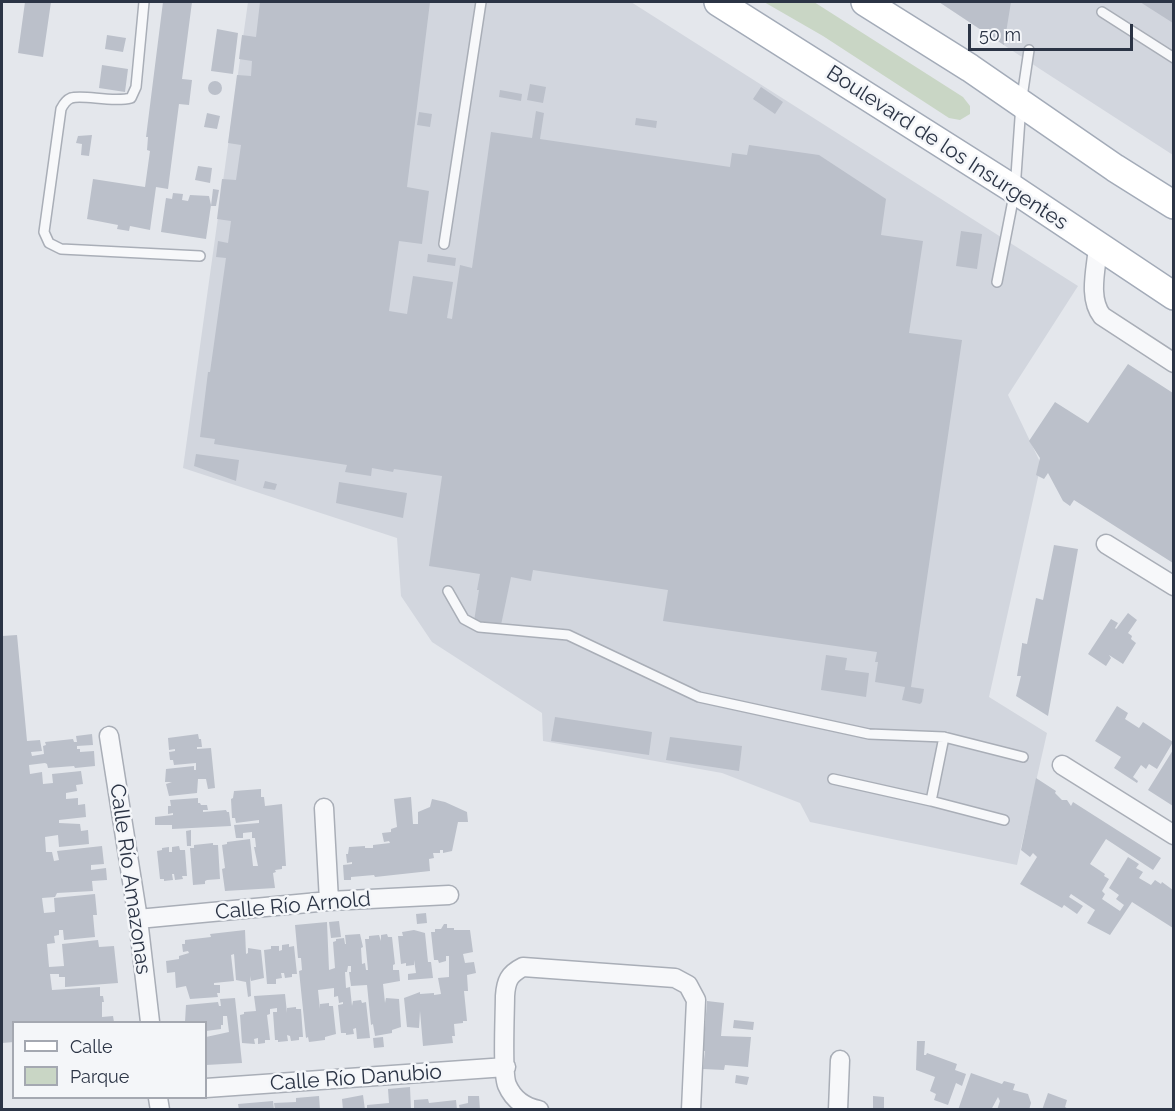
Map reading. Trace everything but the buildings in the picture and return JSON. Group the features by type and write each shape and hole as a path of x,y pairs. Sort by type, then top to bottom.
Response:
{"main road":[{"name":"Boulevard de los Insurgentes","path":"718,2 1015,190 1173,296"},
{"path":"865,2 1173,205"}],"street":[{"path":"1098,247 1095,307 1102,316 1173,363"},
{"path":"1106,544 1173,586"},
{"name":"Calle Río Amazonas","path":"109,736 138,919 150,1021"},
{"path":"1062,765 1173,835"},
{"path":"324,808 329,901"},
{"name":"Calle Río Arnold","path":"138,919 329,901 449,895"},
{"path":"538,1110 522,1104 513,1096 506,1082 506,982 513,972 523,967 675,978 688,986 696,1000 691,1110"},
{"path":"838,1110 840,1060"},
{"name":"Calle Río Danubio","path":"207,1088 506,1067"}],"lane":[{"path":"144,2 136,87 130,98 120,101 72,98 65,102 61,110 44,232 49,243 61,249 200,255"},
{"path":"444,244 481,2"},
{"path":"1102,12 1173,58"},
{"path":"997,282 1015,190 1021,104 1029,50"},
{"path":"448,591 465,619 479,627 568,635 699,697 868,734 944,737 1023,757"},
{"path":"931,801 944,737"},
{"path":"833,779 1004,820"}],"shaded area":[{"path":"248,2 631,2 1078,286 1008,395 1041,464 989,697 1047,733 1017,865 810,822 800,803 722,773 543,741 542,713 432,642 401,596 397,538 183,468"},
{"path":"939,2 1173,2 1173,155 1040,69"}],"green space":[{"path":"764,2 814,2 963,97 970,106 970,114 960,120 949,118 823,36"}]}
